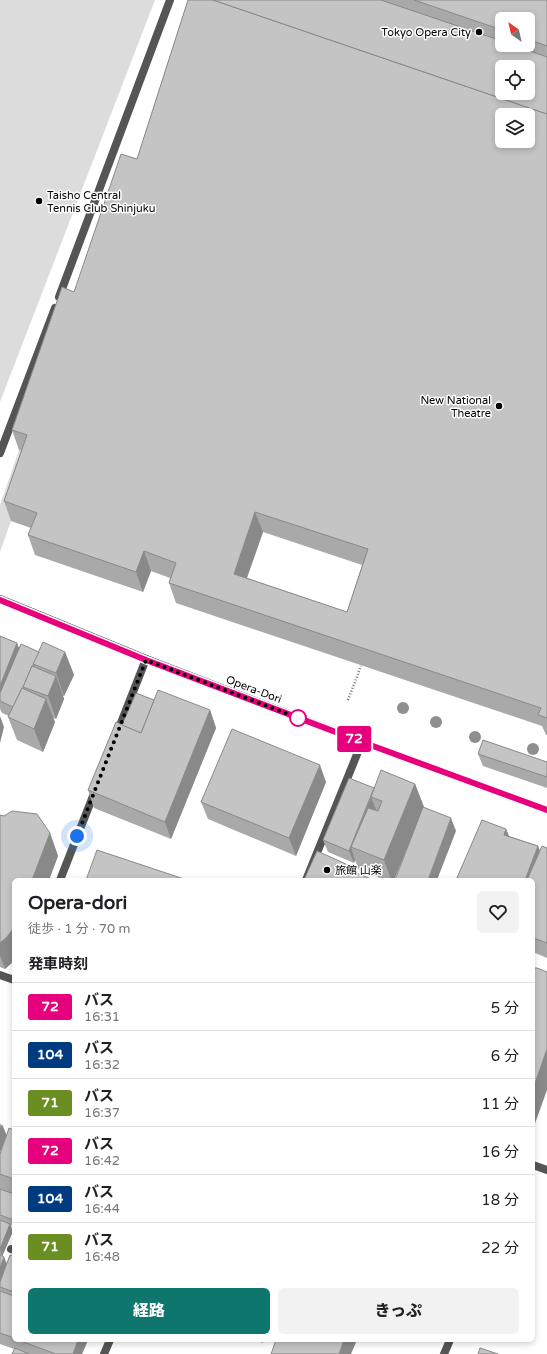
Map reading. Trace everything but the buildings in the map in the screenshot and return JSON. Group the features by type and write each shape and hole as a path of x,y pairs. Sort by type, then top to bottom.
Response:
{"main road":[{"name":"Opera-Dori","path":"0,600 146,660 547,810"}],"street":[{"path":"0,453 170,0"},
{"path":"115,739 146,660"},
{"path":"307,878 362,742"},
{"path":"61,878 97,784"},
{"path":"0,975 12,979"},
{"path":"535,1166 547,1170"},
{"path":"104,1354 109,1342"},
{"path":"444,1354 449,1342"}],"path":[{"path":"348,700 361,666"}],"shaded area":[{"name":"Taisho Central Tennis Club Shinjuku","path":"0,0 155,0 0,402"},
{"path":"19,450 34,456 0,552 0,505"}],"bus line":[{"name":"72","path":"0,600 146,660 547,810"}],"place":[{"name":"Tokyo Opera City","path":"479,32"},
{"name":"Taisho Central Tennis Club Shinjuku","path":"39,201"},
{"name":"New National Theatre","path":"499,406"},
{"name":"旅館 山楽","path":"327,870"}],"route":[{"path":"77,836 146,660 304,720 298,718"}]}
